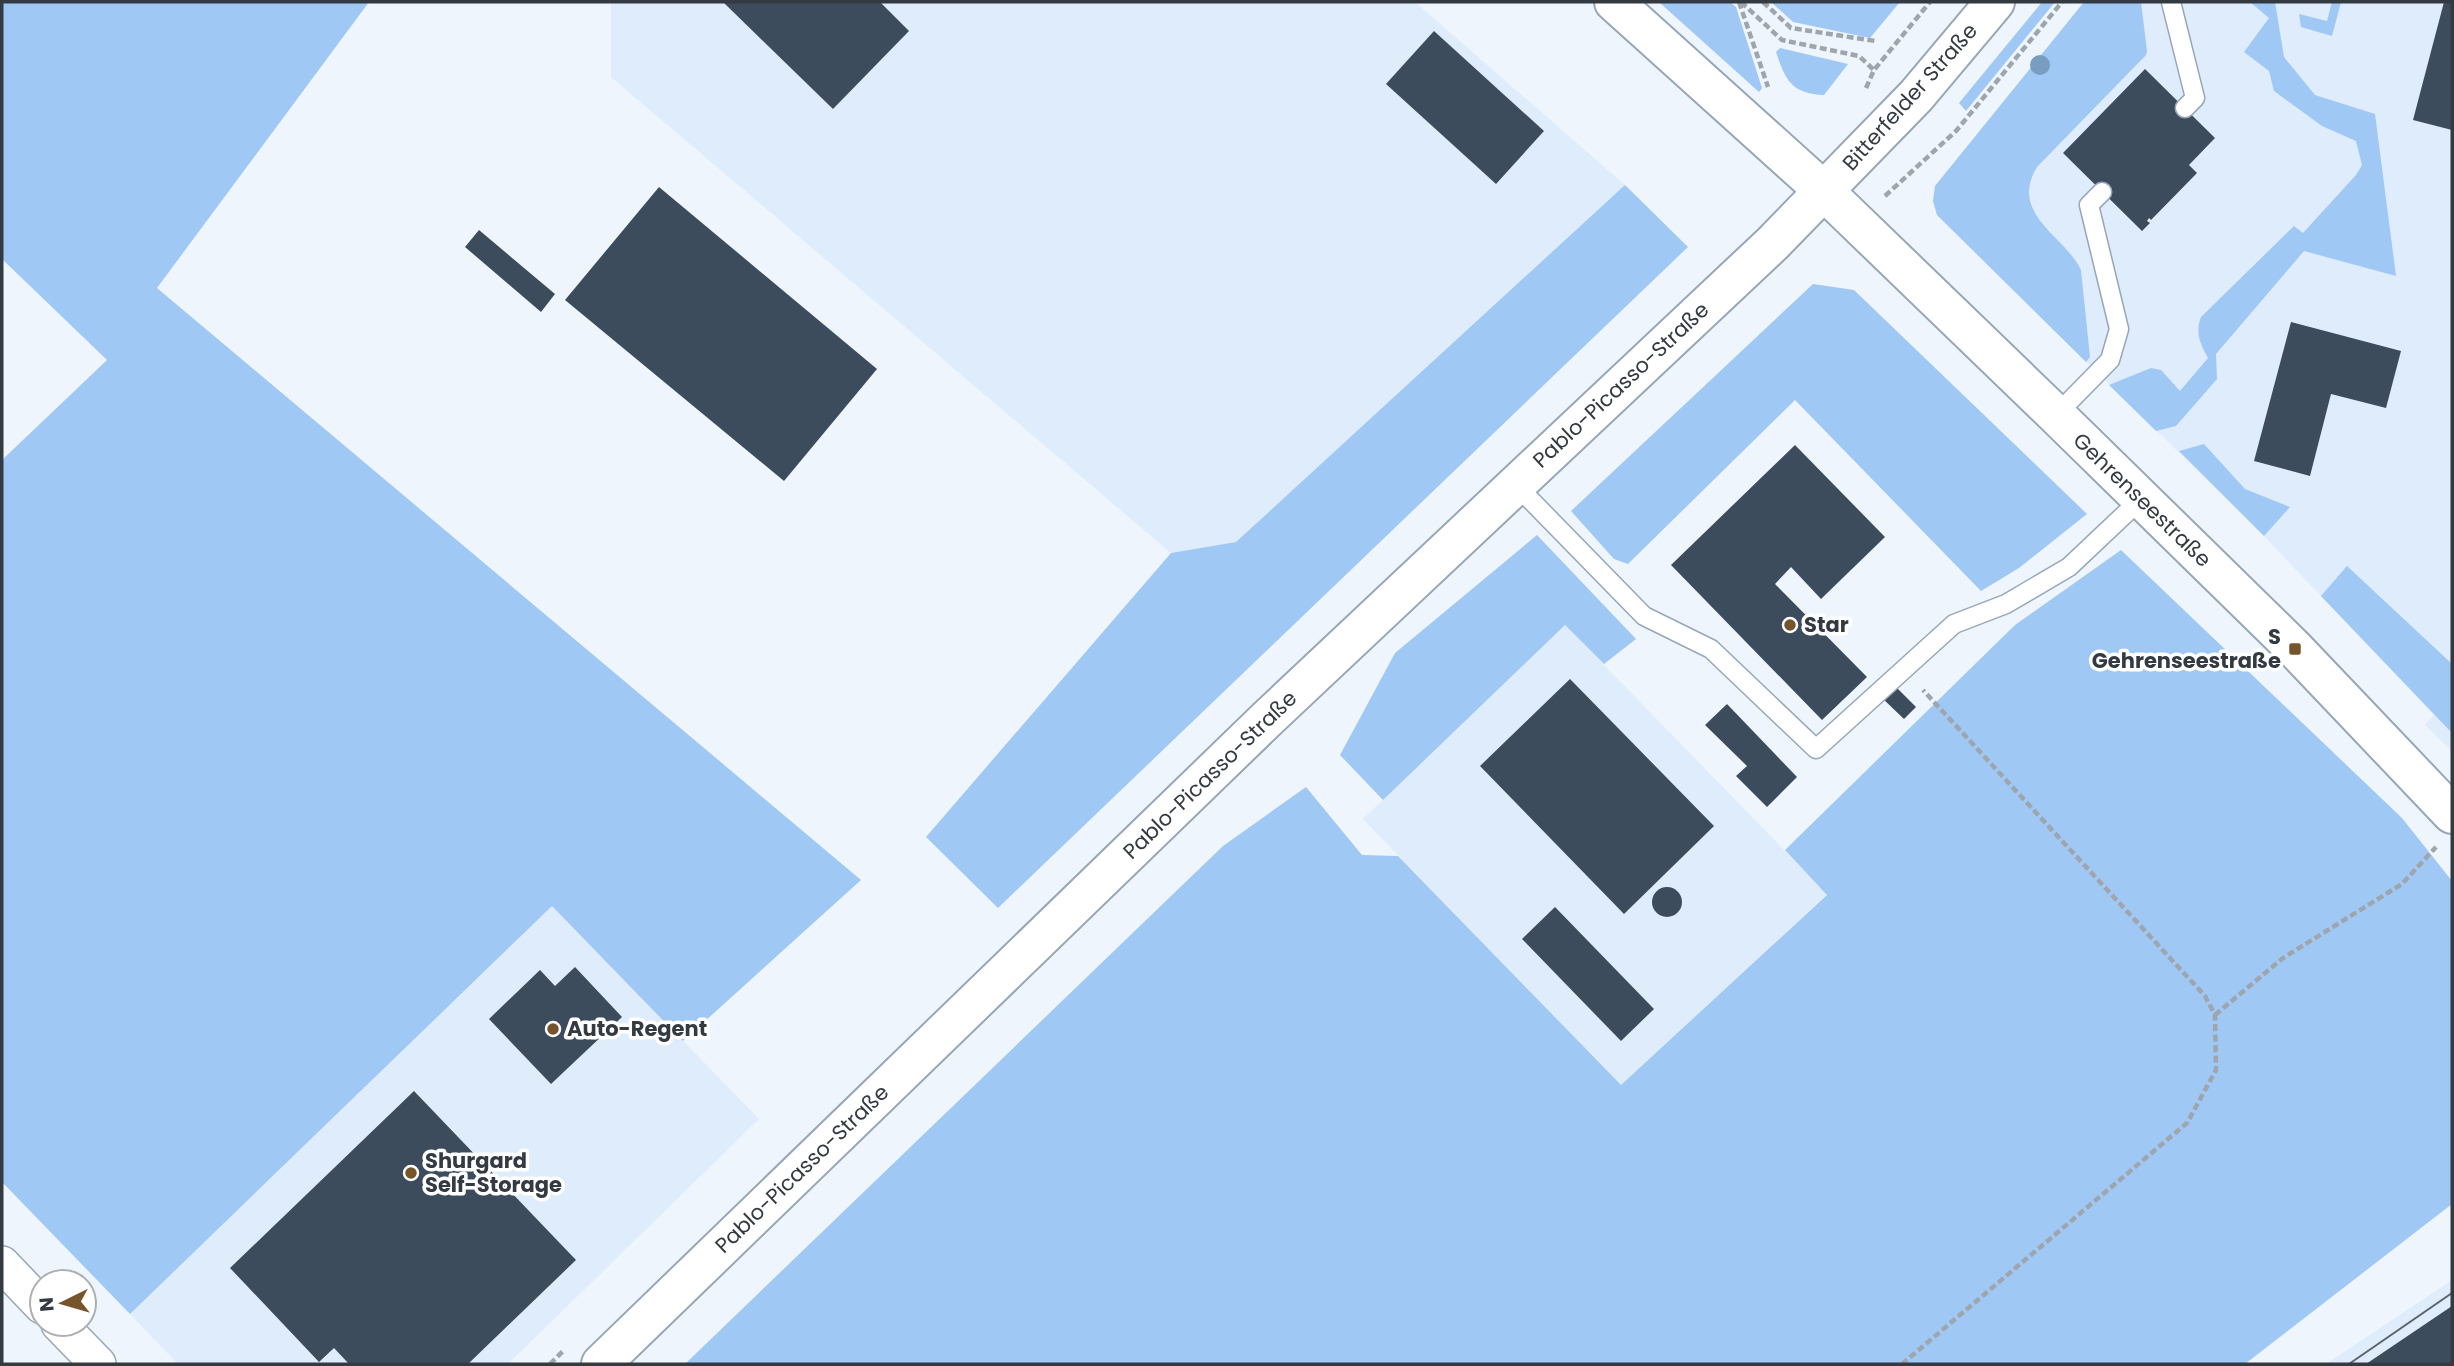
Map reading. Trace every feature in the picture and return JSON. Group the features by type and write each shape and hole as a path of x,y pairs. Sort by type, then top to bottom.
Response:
{"main road":[{"name":"Gehrenseestraße","path":"1614,2 1825,192 2295,649 2445,829"},
{"name":"Bitterfelder Straße","path":"1825,192 1916,96 1995,2"},
{"name":"Pablo-Picasso-Straße","path":"601,1364 1267,719 1825,192"}],"street":[{"path":"2,1264 28,1291"},
{"path":"73,1338 98,1364"}],"lane":[{"path":"2171,2 2194,98 2185,108"},
{"path":"2056,415 2110,359 2119,329 2089,205 2102,192"},
{"path":"1515,484 1644,617 1711,649 1816,748 1954,624 2006,604 2069,567 2141,499"}],"path":[{"path":"1740,2 1782,40 1859,56 1874,69 1930,2"},
{"path":"1740,2 1770,92"},
{"path":"1763,2 1791,28 1875,41"},
{"path":"1909,173 1956,131 2062,2"},
{"path":"1902,1364 2187,1123 2216,1070 2215,1015 2204,996 1904,669"},
{"path":"2215,1015 2283,958 2402,884 2445,829"}],"shaded area":[{"path":"2,2 369,2 157,288 861,880 683,1041 552,906 130,1314 98,1281 98,1268 85,1268 2,1182 2,460 107,360 2,259"},
{"path":"611,2 1415,2 1625,185 1236,542 1171,553 611,77"},
{"path":"1659,2 1730,2 1736,7 1762,88 1759,92"},
{"path":"1771,2 1900,2 1870,38 1793,22"},
{"path":"2042,2 2055,2 1966,111 1959,103"},
{"path":"2084,2 2452,2 2452,751 2425,725 2434,715 2264,536 1937,215 1933,201 1935,186"},
{"path":"2084,2 2141,2 2147,51 2037,167 2030,184 2034,212 2074,258 2081,270 2090,357 2086,362 1937,215 1933,201 1935,186"},
{"path":"2250,2 2275,2 2284,57 2315,95 2375,114 2396,276 2304,251 2216,354 2217,379 2176,426 2156,431 2109,385 2151,368 2161,370 2180,391 2208,358 2199,338 2201,317 2294,226 2303,233 2362,165 2356,141 2322,126 2274,91 2269,71 2244,52 2269,18"},
{"path":"2332,2 2341,2 2332,36 2301,27 2299,14 2327,21"},
{"path":"1780,48 1848,64 1824,95 1804,92 1792,84 1783,71 1776,52"},
{"path":"1625,185 1688,247 998,908 926,837 1171,553 1236,542"},
{"path":"1813,284 1854,290 2087,514 2019,568 1981,591 1795,400 1628,564 1614,559 1571,511"},
{"path":"2204,444 2245,489 2290,507 2264,536 2179,451"},
{"path":"1537,535 1636,639 1604,664 1565,625 1383,800 1340,755 1395,653"},
{"path":"2121,550 2402,818 2452,881 2452,1204 2245,1364 685,1364 1223,846 1306,787 1362,855 1398,856 1621,1085 1827,895 1785,850 2015,625"},
{"path":"2347,566 2452,664 2452,733 2321,596"},
{"path":"1565,625 1827,894 1621,1086 1363,819"},
{"path":"552,906 759,1119 508,1364 178,1364 130,1314"},
{"path":"2452,1280 2452,1364 2326,1364"}],"building":[{"path":"723,2 880,2 909,31 833,109"},
{"path":"2444,2 2452,2 2452,130 2413,120"},
{"path":"1434,31 1544,131 1496,184 1386,84"},
{"path":"2145,69 2215,138 2189,165 2197,173 2151,220 2149,218 2147,221 2150,223 2142,231 2063,153"},
{"path":"659,187 877,369 784,481 565,300"},
{"path":"479,230 555,294 541,312 465,247"},
{"path":"2291,322 2401,351 2386,408 2331,394 2310,476 2254,461"},
{"path":"1795,445 1885,537 1821,599 1791,567 1775,584 1867,677 1822,720 1671,565"},
{"path":"1570,679 1714,826 1624,914 1480,766"},
{"path":"1894,685 1916,707 1904,719 1881,697"},
{"path":"1727,704 1797,777 1767,807 1736,776 1747,766 1705,725"},
{"path":"1667,887 1678,891 1682,902 1678,913 1667,917 1656,913 1652,902 1656,891"},
{"path":"1555,907 1654,1009 1621,1041 1522,939"},
{"name":"Auto-Regent","path":"575,967 622,1017 551,1084 489,1019 540,970 555,986"},
{"name":"Shurgard Self-Storage","path":"414,1091 576,1260 468,1364 349,1364 334,1348 319,1362 230,1268"},
{"path":"2452,1306 2452,1364 2366,1364 2372,1360"}],"tram line":[{"path":"2349,1364 2452,1293"}],"place":[{"name":"Star","path":"1790,625"},
{"name":"S Gehrenseestraße","path":"2295,649"},
{"name":"Auto-Regent","path":"553,1029"},
{"name":"Shurgard Self-Storage","path":"411,1173"}]}
